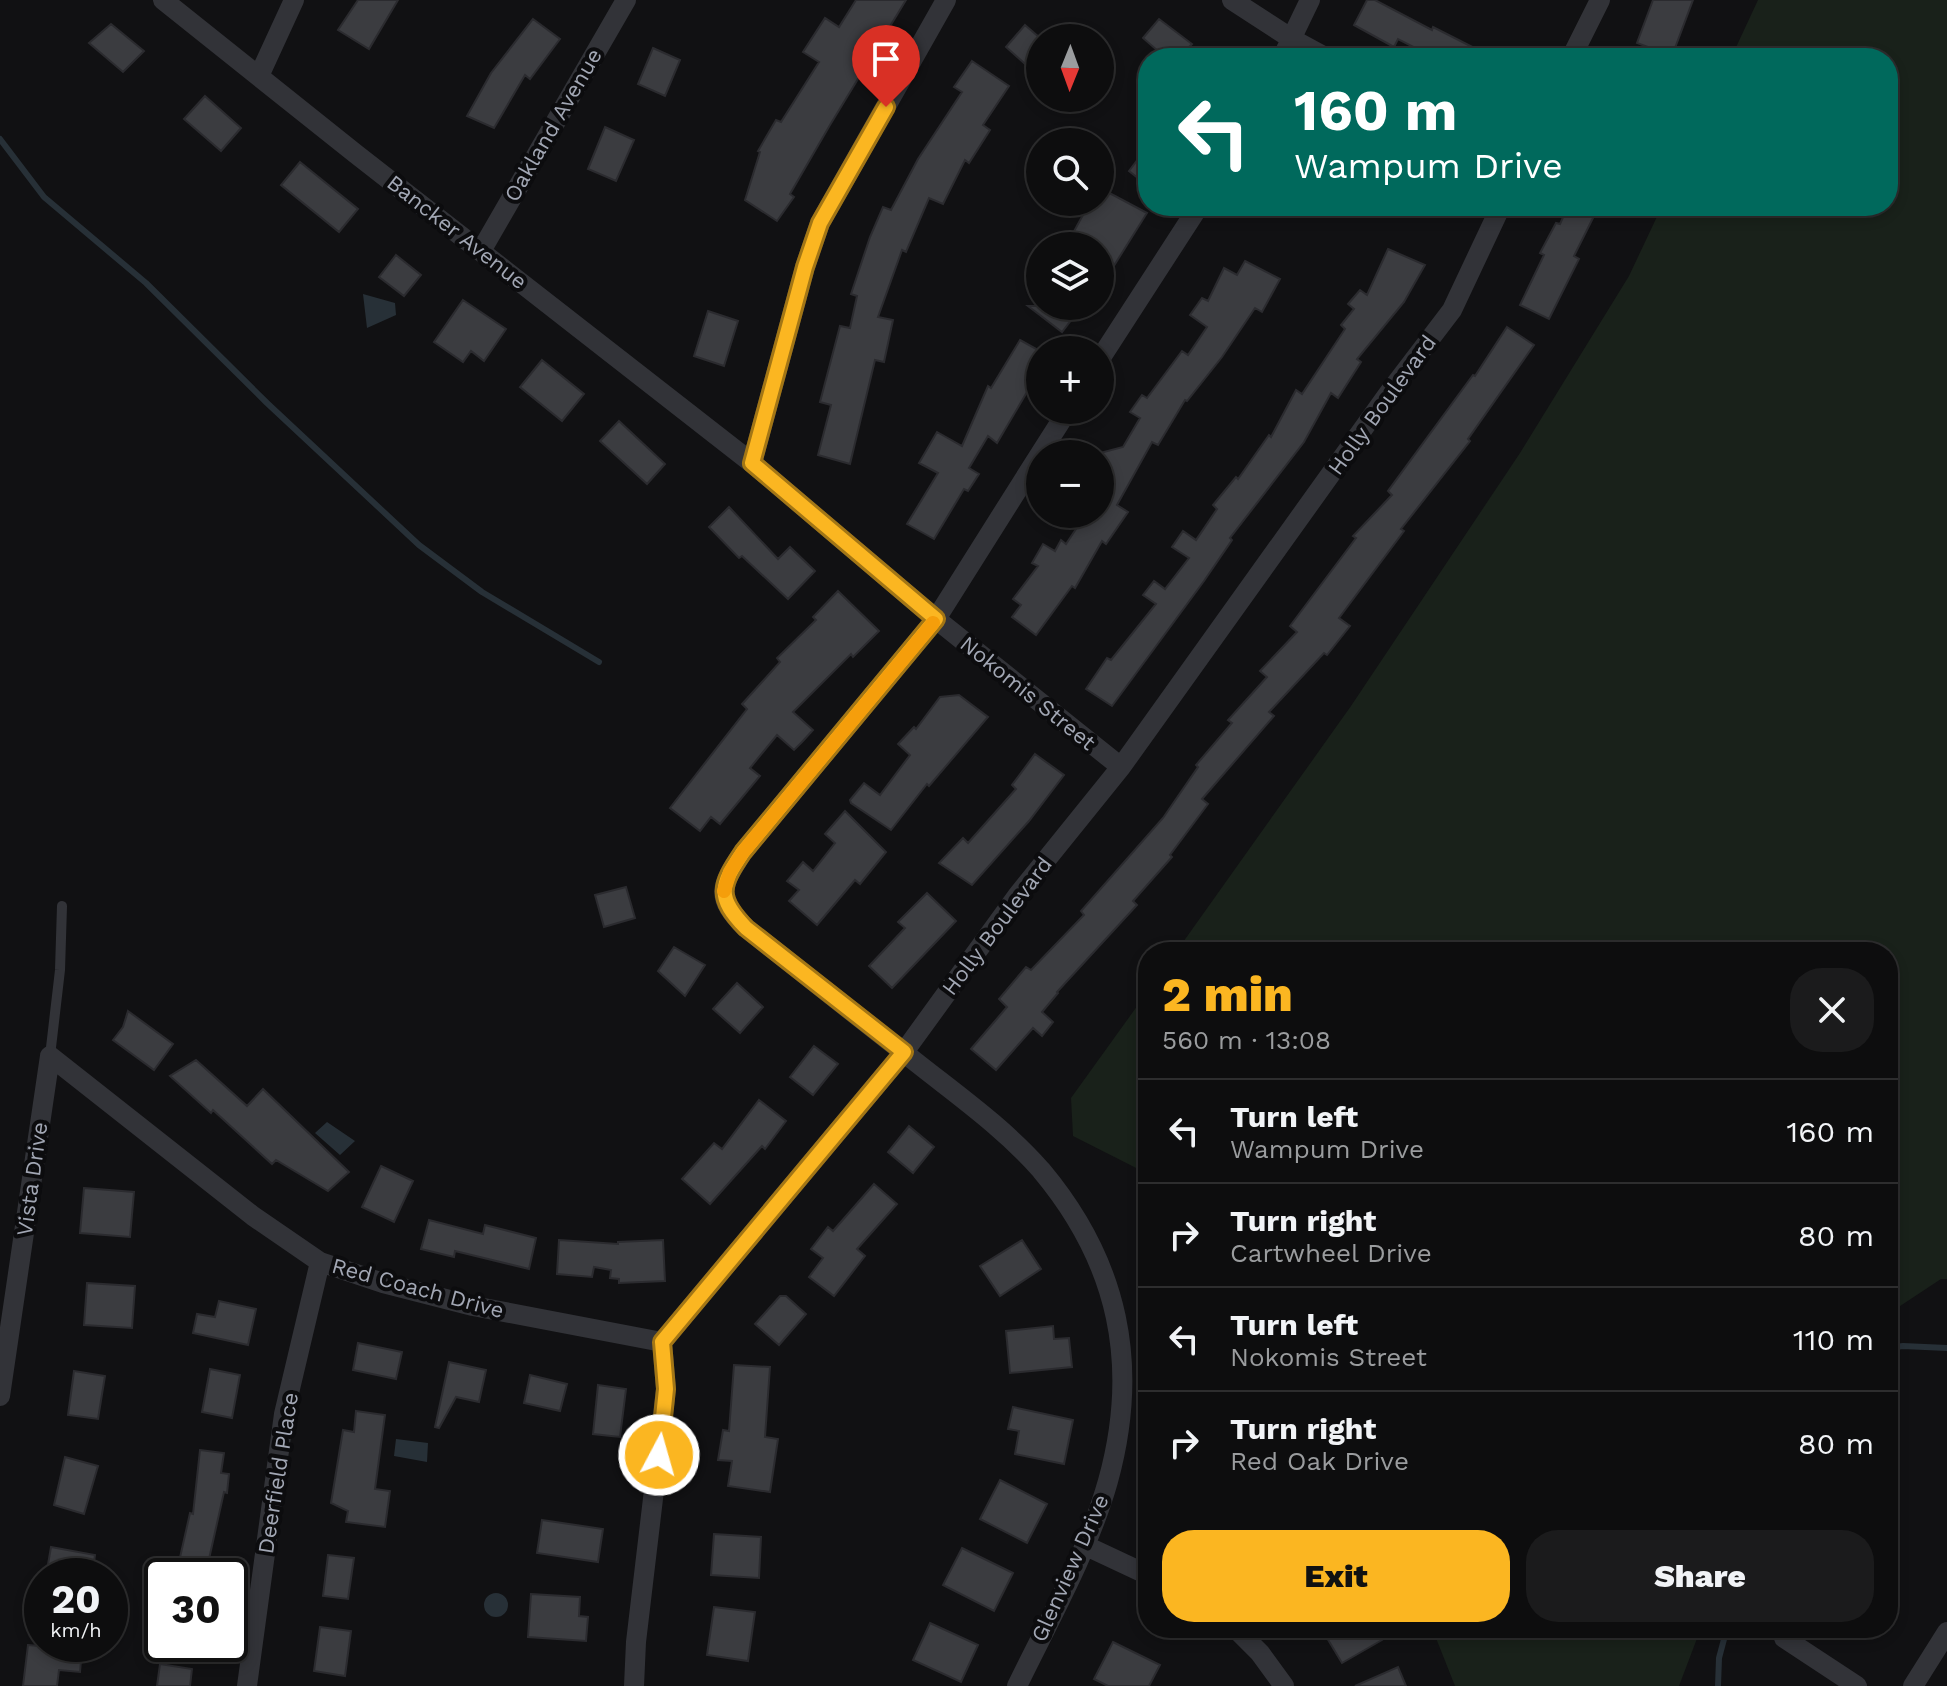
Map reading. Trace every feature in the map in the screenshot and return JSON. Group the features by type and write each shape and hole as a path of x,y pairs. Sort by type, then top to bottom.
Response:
{"street":[{"name":"Bancker Avenue","path":"163,0 752,463"},
{"path":"259,76 294,0"},
{"name":"Oakland Avenue","path":"481,251 626,0"},
{"path":"752,463 805,267 820,223 946,0"},
{"path":"1232,0 1309,48"},
{"path":"1287,48 1310,0"},
{"path":"1576,48 1600,0"},
{"path":"1114,337 1193,216"},
{"name":"Holly Boulevard","path":"662,1342 904,1052 1036,872 1121,767 1380,405 1452,310 1496,216"},
{"name":"Nokomis Street","path":"752,463 936,619 1121,767"},
{"path":"936,619 1026,476"},
{"name":"Glenview Drive","path":"936,619 743,852 730,872 724,890 728,909 746,928 1000,1129 1041,1171 1098,1256 1123,1354 1124,1400 1108,1482 1084,1545 1017,1686"},
{"name":"Red Coach Drive","path":"50,1056 253,1216 320,1262 383,1283 473,1306 662,1342"},
{"name":"Vista Drive","path":"0,1396 50,1056"},
{"name":"Deerfield Place","path":"247,1686 284,1414 320,1262"},
{"path":"634,1686 636,1642 666,1389 662,1342"},
{"path":"1084,1545 1138,1570"},
{"path":"1913,1686 1947,1632"},
{"path":"1245,1638 1284,1686"},
{"path":"1784,1638 1857,1686"}],"lane":[{"path":"50,1056 60,970 62,906"}],"shaded area":[{"path":"1758,0 1947,0 1947,1279 1941,1279 1898,1307 1898,942 1183,942 1351,706 1520,453 1629,276 1657,216 1898,216 1898,48 1736,48"},
{"path":"363,294 395,303 396,315 367,328"},
{"path":"1138,1005 1138,1169 1073,1136 1071,1098"},
{"path":"327,1122 355,1141 340,1155 315,1133"},
{"path":"396,1439 428,1443 427,1462 394,1456"},
{"path":"496,1593 507,1600 508,1605 501,1616 496,1617 485,1610 484,1605 491,1594"},
{"path":"1436,1638 1697,1638 1679,1686 1455,1686"}],"building":[{"path":"358,0 398,0 369,49 338,30"},
{"path":"856,0 906,0 830,125 790,194 794,197 777,221 745,200 758,151 776,120 781,122 819,62 803,52 825,18 839,27"},
{"path":"1367,0 1375,0 1474,48 1416,48 1398,39 1394,47 1354,25"},
{"path":"1653,0 1693,0 1675,48 1650,48 1637,43"},
{"path":"533,19 560,39 530,79 525,75 494,128 467,116 491,73"},
{"path":"1159,19 1193,48 1154,48 1143,38"},
{"path":"111,24 144,51 123,72 89,43"},
{"path":"1025,25 1026,26 1026,65 1006,47"},
{"path":"653,48 680,60 665,96 638,84"},
{"path":"972,61 1009,86 983,125 990,130 969,163 965,160 943,204 929,198 906,252 902,250 878,317 893,320 884,362 875,360 850,464 818,455 831,405 820,402 840,326 850,328 857,296 851,294 870,237 883,207 891,210 918,159 962,92 954,87"},
{"path":"205,96 241,128 221,151 184,119"},
{"path":"605,127 634,140 616,181 588,169"},
{"path":"1138,159 1138,178 1129,171"},
{"path":"300,162 358,209 339,232 281,185"},
{"path":"1114,195 1138,208 1138,216 1145,216 1114,266 1114,232 1074,232 1082,216 1114,216"},
{"path":"1564,216 1594,216 1574,256 1579,259 1549,319 1520,305 1544,255 1540,253 1556,223 1560,224"},
{"path":"1388,249 1425,265 1404,302 1357,359 1361,362 1338,398 1331,393 1304,442 1230,538 1232,540 1204,581 1112,706 1086,689 1107,658 1111,660 1156,604 1143,595 1154,581 1165,589 1189,558 1172,547 1183,531 1196,540 1217,509 1213,505 1236,477 1238,479 1269,435 1271,437 1296,390 1302,394 1345,329 1341,325 1354,309 1348,304 1360,290 1367,295"},
{"path":"396,255 421,275 404,296 379,277"},
{"path":"1245,261 1280,279 1262,312 1255,308 1222,357 1185,400 1158,445 1152,442 1117,505 1128,512 1106,544 1102,541 1075,588 1072,586 1036,635 1012,617 1021,605 1013,599 1038,566 1032,563 1043,544 1055,551 1061,540 1066,544 1077,528 1114,528 1114,449 1123,447 1140,418 1130,412 1142,395 1147,398 1182,351 1188,355 1207,327 1190,315 1202,298 1208,301 1224,268 1237,275"},
{"path":"463,300 506,329 484,361 471,351 463,362 434,342"},
{"path":"708,311 738,321 724,366 694,356"},
{"path":"1046,320 1071,320 1062,332"},
{"path":"1507,327 1534,345 1468,439 1470,441 1401,529 1404,531 1339,618 1350,626 1327,655 1324,653 1269,712 1274,716 1202,799 1208,804 1170,855 1172,857 1133,901 1137,905 1057,992 1042,1012 1053,1022 1042,1036 1033,1028 996,1070 971,1049 1007,1007 999,999 1026,967 1031,970 1084,915 1081,911 1163,818 1198,767 1196,765 1232,723 1228,720 1267,677 1260,671 1297,632 1290,626 1356,538 1353,536 1392,495 1388,491 1475,376"},
{"path":"1020,340 1026,343 1026,394 997,443 988,436 969,468 979,474 968,491 964,489 934,539 907,524 938,473 919,463 937,432 962,446 988,386 991,388"},
{"path":"542,360 584,394 562,421 520,387"},
{"path":"619,421 665,464 647,484 600,441"},
{"path":"729,507 778,559 790,547 815,571 788,599 742,556 739,558 709,527"},
{"path":"838,591 879,631 853,657 851,654 793,712 813,730 794,750 777,735 750,768 760,776 720,824 711,817 700,831 670,808 747,709 742,704 780,662 777,658 816,620 813,617"},
{"path":"959,695 988,717 929,786 927,784 891,830 851,803 850,800 864,783 880,795 910,755 898,744 914,727 916,729 940,697"},
{"path":"1035,754 1064,775 1029,821 972,885 939,863 963,838 968,843 1016,789 1012,785"},
{"path":"845,811 886,852 860,884 855,880 817,925 789,901 799,890 787,881 803,862 813,871 835,843 825,834"},
{"path":"626,887 635,918 604,927 595,895"},
{"path":"927,893 956,921 892,988 869,966 905,928 898,922"},
{"path":"674,947 705,965 685,996 658,971"},
{"path":"737,983 763,1007 740,1033 713,1009"},
{"path":"128,1011 173,1044 154,1070 113,1040 123,1027"},
{"path":"814,1046 838,1064 813,1095 790,1077"},
{"path":"196,1060 247,1106 263,1089 349,1172 328,1191 276,1160 272,1164 170,1076"},
{"path":"759,1100 786,1121 765,1149 762,1146 710,1204 682,1179 714,1143 722,1149"},
{"path":"909,1126 934,1147 913,1173 888,1152"},
{"path":"381,1166 413,1181 394,1222 362,1207"},
{"path":"874,1184 897,1204 857,1249 865,1256 834,1296 809,1277 823,1258 811,1249 828,1227 833,1231"},
{"path":"84,1188 134,1192 130,1237 80,1233"},
{"path":"429,1220 483,1234 485,1225 536,1238 529,1269 455,1251 454,1257 421,1249"},
{"path":"559,1240 618,1244 663,1240 665,1281 619,1283 619,1279 610,1278 611,1270 594,1267 592,1277 557,1274"},
{"path":"1022,1240 1041,1269 1000,1296 980,1266"},
{"path":"87,1283 135,1286 132,1328 84,1325"},
{"path":"780,1296 786,1296 806,1314 779,1345 755,1324"},
{"path":"219,1301 256,1309 248,1345 193,1333 197,1314 215,1317"},
{"path":"1053,1326 1054,1339 1069,1338 1072,1367 1010,1373 1006,1331"},
{"path":"358,1343 402,1352 396,1379 353,1370"},
{"path":"449,1362 486,1370 479,1402 456,1397 439,1428 435,1427"},
{"path":"734,1365 770,1367 765,1437 778,1439 770,1492 728,1486 732,1461 718,1460 723,1430 729,1431"},
{"path":"210,1369 240,1375 232,1418 202,1412"},
{"path":"74,1371 105,1376 98,1419 68,1415"},
{"path":"530,1375 567,1384 560,1411 524,1403"},
{"path":"598,1385 626,1389 620,1437 593,1434"},
{"path":"1013,1407 1073,1420 1064,1464 1015,1454 1019,1431 1008,1429"},
{"path":"356,1411 385,1415 375,1489 390,1491 385,1527 346,1522 348,1511 331,1503 343,1430 354,1432"},
{"path":"200,1450 224,1453 221,1473 229,1474 227,1493 224,1492 209,1558 180,1558 190,1513 193,1514"},
{"path":"65,1457 98,1466 84,1514 54,1505"},
{"path":"1000,1480 1047,1504 1027,1543 980,1519"},
{"path":"542,1520 603,1529 598,1562 537,1553"},
{"path":"714,1534 761,1537 759,1578 711,1575"},
{"path":"51,1547 95,1555 95,1558 49,1558"},
{"path":"962,1548 1013,1573 994,1611 943,1585"},
{"path":"328,1555 354,1558 348,1599 323,1596"},
{"path":"531,1594 580,1597 579,1616 588,1617 586,1641 528,1637"},
{"path":"714,1607 755,1612 748,1661 707,1655"},
{"path":"930,1623 978,1645 961,1682 913,1660"},
{"path":"320,1627 351,1631 345,1676 314,1671"},
{"path":"1327,1638 1381,1638 1382,1640 1342,1663"},
{"path":"1113,1642 1160,1665 1149,1686 1108,1686 1094,1679"},
{"path":"26,1662 81,1662 80,1672 59,1670 57,1686 23,1686"},
{"path":"160,1664 192,1669 190,1686 157,1686"},
{"path":"1398,1667 1406,1686 1355,1686"}],"waterway":[{"path":"0,139 44,197 146,283 267,403 419,545 482,592 599,662"},
{"path":"1898,1347 1947,1348"},
{"path":"1718,1686 1719,1658 1724,1638"}],"slow traffic":[{"path":"724,891 730,872 743,852 933,623"}],"route":[{"path":"659,1455 666,1389 662,1342 904,1052 746,928 728,909 724,890 730,872 743,852 936,619 752,463 805,267 820,223 886,107"}]}
